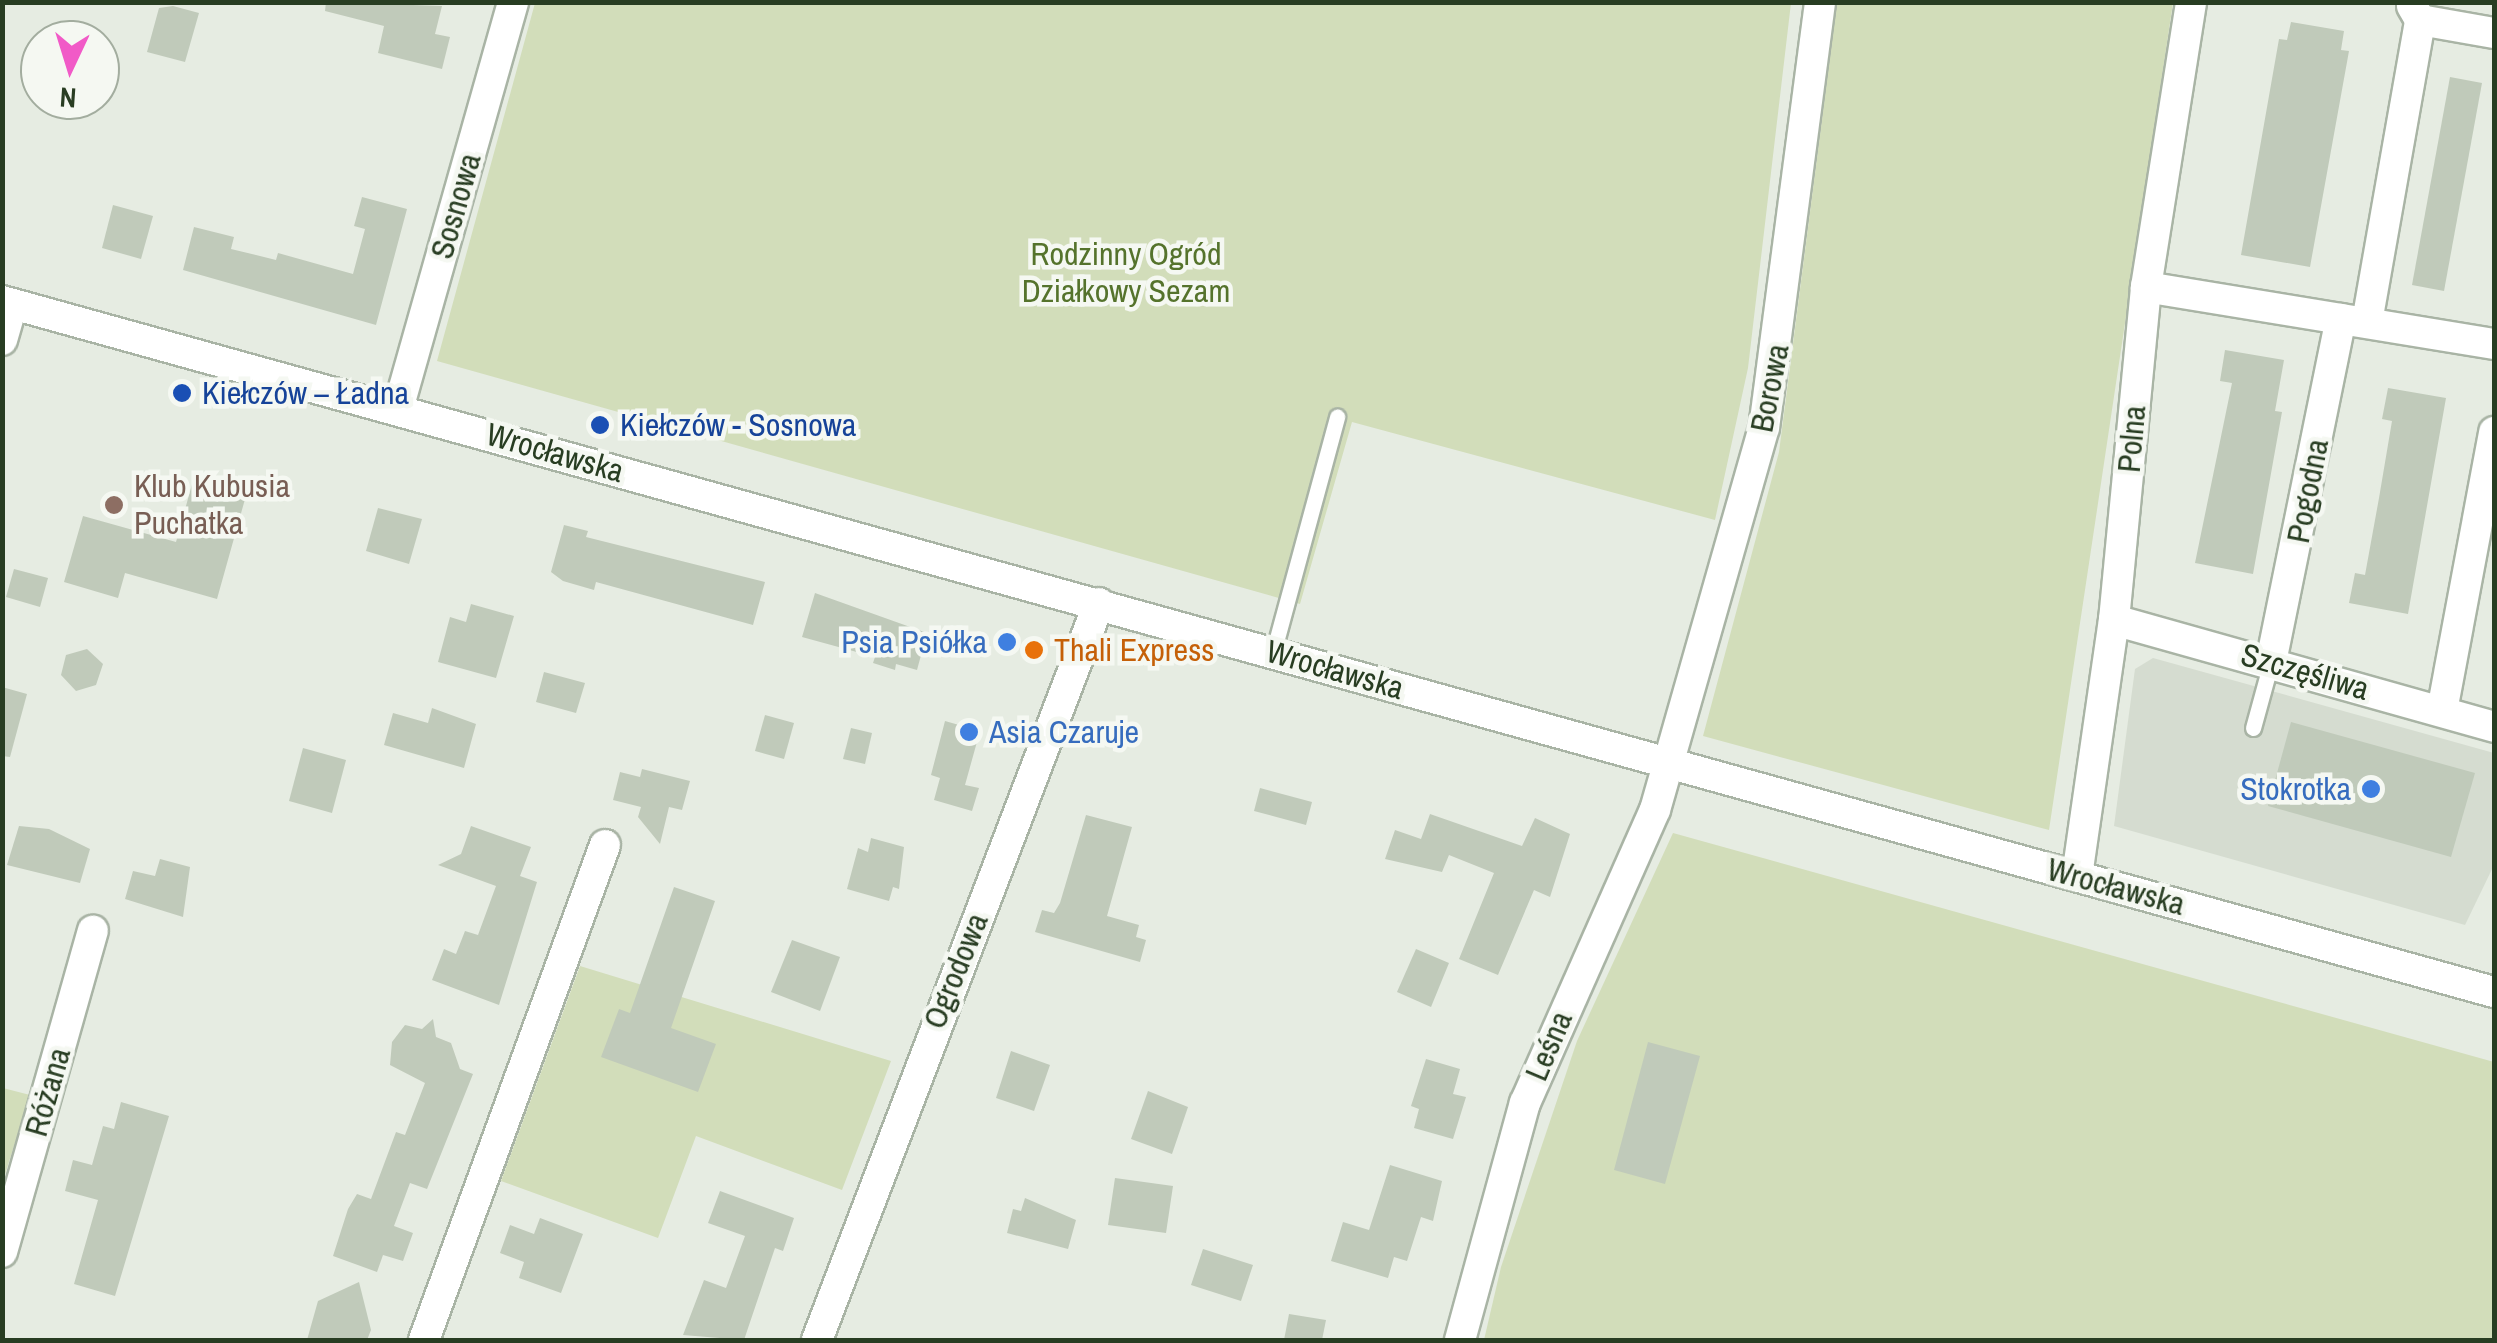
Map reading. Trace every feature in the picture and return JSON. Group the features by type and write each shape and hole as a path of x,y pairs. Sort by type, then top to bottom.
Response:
{"street":[{"name":"Sosnowa","path":"398,409 513,2"},
{"name":"Borowa","path":"1670,764 1764,428 1820,2"},
{"name":"Polna","path":"2077,876 2114,620 2146,286 2191,2"},
{"path":"2414,9 2494,33"},
{"name":"Pogodna","path":"2272,662 2354,321 2414,9"},
{"path":"2146,286 2494,344"},
{"name":"Wrocławska","path":"7,303 2494,992"},
{"path":"2,340 7,303"},
{"path":"2442,711 2494,432"},
{"name":"Ogrodowa","path":"817,1340 1099,603"},
{"name":"Szczęśliwa","path":"2114,620 2494,727"},
{"name":"Leśna","path":"1460,1340 1525,1102 1670,764"},
{"path":"424,1340 605,845"},
{"name":"Różana","path":"2,1252 93,932"}],"lane":[{"path":"1274,653 1337,417"},
{"path":"2253,728 2272,662"}],"shaded area":[{"path":"2153,658 2494,753 2494,865 2465,925 2114,826 2135,669"}],"green space":[{"name":"Rodzinny Ogród Działkowy Sezam","path":"535,3 1791,3 1748,368 1715,520 1352,422 1300,604 437,361"},
{"path":"1837,3 2173,3 2049,830 1703,736 1779,452"},
{"path":"1673,833 2494,1062 2494,1340 1484,1340 1501,1267 1577,1041"},
{"path":"580,966 891,1061 842,1190 696,1136 658,1238 501,1181"},
{"path":"2,1088 30,1095 3,1181"}],"building":[{"path":"326,2 442,6 435,34 450,37 442,69 378,53 384,26 325,11"},
{"path":"173,6 199,13 185,62 147,52 159,8"},
{"path":"2291,22 2344,31 2341,50 2349,51 2310,267 2241,255 2279,39 2287,40"},
{"path":"2450,77 2482,83 2444,291 2412,285"},
{"path":"362,197 407,209 376,325 183,270 194,227 234,237 231,249 276,260 278,253 353,274 365,229 354,226"},
{"path":"113,205 153,216 141,259 102,248"},
{"path":"2225,350 2284,360 2275,411 2282,412 2253,574 2195,563 2232,383 2220,381"},
{"path":"2388,388 2446,398 2408,614 2349,603 2355,573 2365,575 2379,498 2392,421 2382,419"},
{"path":"194,477 247,492 217,599 125,573 118,598 64,582 83,516 176,542"},
{"path":"378,508 422,519 409,564 366,551"},
{"path":"564,525 588,531 586,537 765,582 753,625 596,582 594,590 563,581 551,572"},
{"path":"14,569 48,578 40,607 6,597"},
{"path":"815,593 927,633 917,670 896,664 895,670 873,663 875,657 802,637"},
{"path":"471,604 514,616 496,678 438,662 450,617 466,622"},
{"path":"87,649 103,664 96,685 76,691 61,675 66,655"},
{"path":"544,672 585,683 576,713 536,702"},
{"path":"2,687 27,694 10,757 2,756"},
{"path":"432,708 476,724 464,768 384,745 393,713 428,723"},
{"path":"765,715 794,723 784,759 755,751"},
{"path":"945,721 980,731 965,785 979,788 972,811 934,800 940,778 931,775"},
{"name":"Stokrotka","path":"2291,722 2475,773 2451,857 2268,806"},
{"path":"851,728 872,733 865,764 843,759"},
{"path":"303,748 346,760 332,813 289,801"},
{"path":"642,769 690,781 682,810 669,807 660,844 638,817 641,807 613,800 620,772 640,777"},
{"path":"1260,788 1312,802 1306,825 1254,811"},
{"path":"1430,814 1522,846 1535,818 1570,834 1550,897 1534,890 1498,975 1459,959 1494,873 1449,855 1442,872 1385,859 1395,830 1421,839"},
{"path":"1086,815 1132,827 1107,916 1139,925 1136,937 1146,940 1140,962 1035,932 1042,910 1054,913 1060,903"},
{"path":"19,826 49,829 90,849 80,883 7,865"},
{"path":"471,826 531,847 520,876 537,882 499,1005 432,980 444,949 456,954 465,931 478,935 496,886 438,865 461,854"},
{"path":"871,838 904,847 899,889 893,887 889,901 847,889 858,848 868,852"},
{"path":"160,859 190,867 183,917 125,899 133,871 155,876"},
{"path":"674,887 715,901 671,1028 716,1044 698,1092 601,1057 619,1009 630,1013"},
{"path":"792,940 840,957 820,1011 771,992"},
{"path":"1416,949 1449,963 1431,1007 1397,992"},
{"path":"433,1019 436,1037 451,1043 460,1069 473,1074 427,1189 410,1183 394,1226 413,1233 403,1261 383,1255 377,1272 333,1256 348,1209 357,1194 371,1199 396,1132 405,1135 425,1083 390,1065 392,1042 405,1025 422,1029"},
{"path":"1648,1042 1700,1056 1665,1184 1614,1170"},
{"path":"1011,1051 1050,1065 1034,1111 996,1098"},
{"path":"1426,1059 1460,1069 1453,1094 1466,1097 1453,1139 1414,1128 1419,1109 1411,1106"},
{"path":"1148,1091 1188,1107 1172,1154 1131,1139"},
{"path":"121,1102 169,1116 115,1296 74,1284 98,1200 65,1191 73,1160 92,1165 103,1126 114,1129"},
{"path":"1390,1165 1442,1181 1433,1221 1421,1217 1407,1261 1394,1257 1388,1278 1331,1261 1343,1222 1369,1230"},
{"path":"1115,1178 1173,1186 1166,1233 1108,1225"},
{"path":"720,1191 794,1218 783,1251 775,1248 744,1340 683,1335 704,1280 726,1288 745,1236 708,1223"},
{"path":"1025,1198 1076,1220 1068,1249 1007,1233 1013,1209 1021,1211"},
{"path":"540,1218 583,1234 561,1293 519,1278 524,1262 500,1253 510,1225 534,1234"},
{"path":"1203,1249 1253,1265 1241,1301 1191,1285"},
{"path":"359,1282 371,1330 367,1340 307,1340 318,1301"},
{"path":"1289,1314 1326,1320 1322,1340 1284,1340"}],"place":[{"name":"Kiełczów – Ładna","path":"182,393"},
{"name":"Kiełczów - Sosnowa","path":"600,425"},
{"name":"Klub Kubusia Puchatka","path":"114,505"},
{"name":"Psia Psiółka","path":"1007,642"},
{"name":"Thali Express","path":"1034,650"},
{"name":"Asia Czaruje","path":"969,732"},
{"name":"Stokrotka","path":"2371,789"}]}
